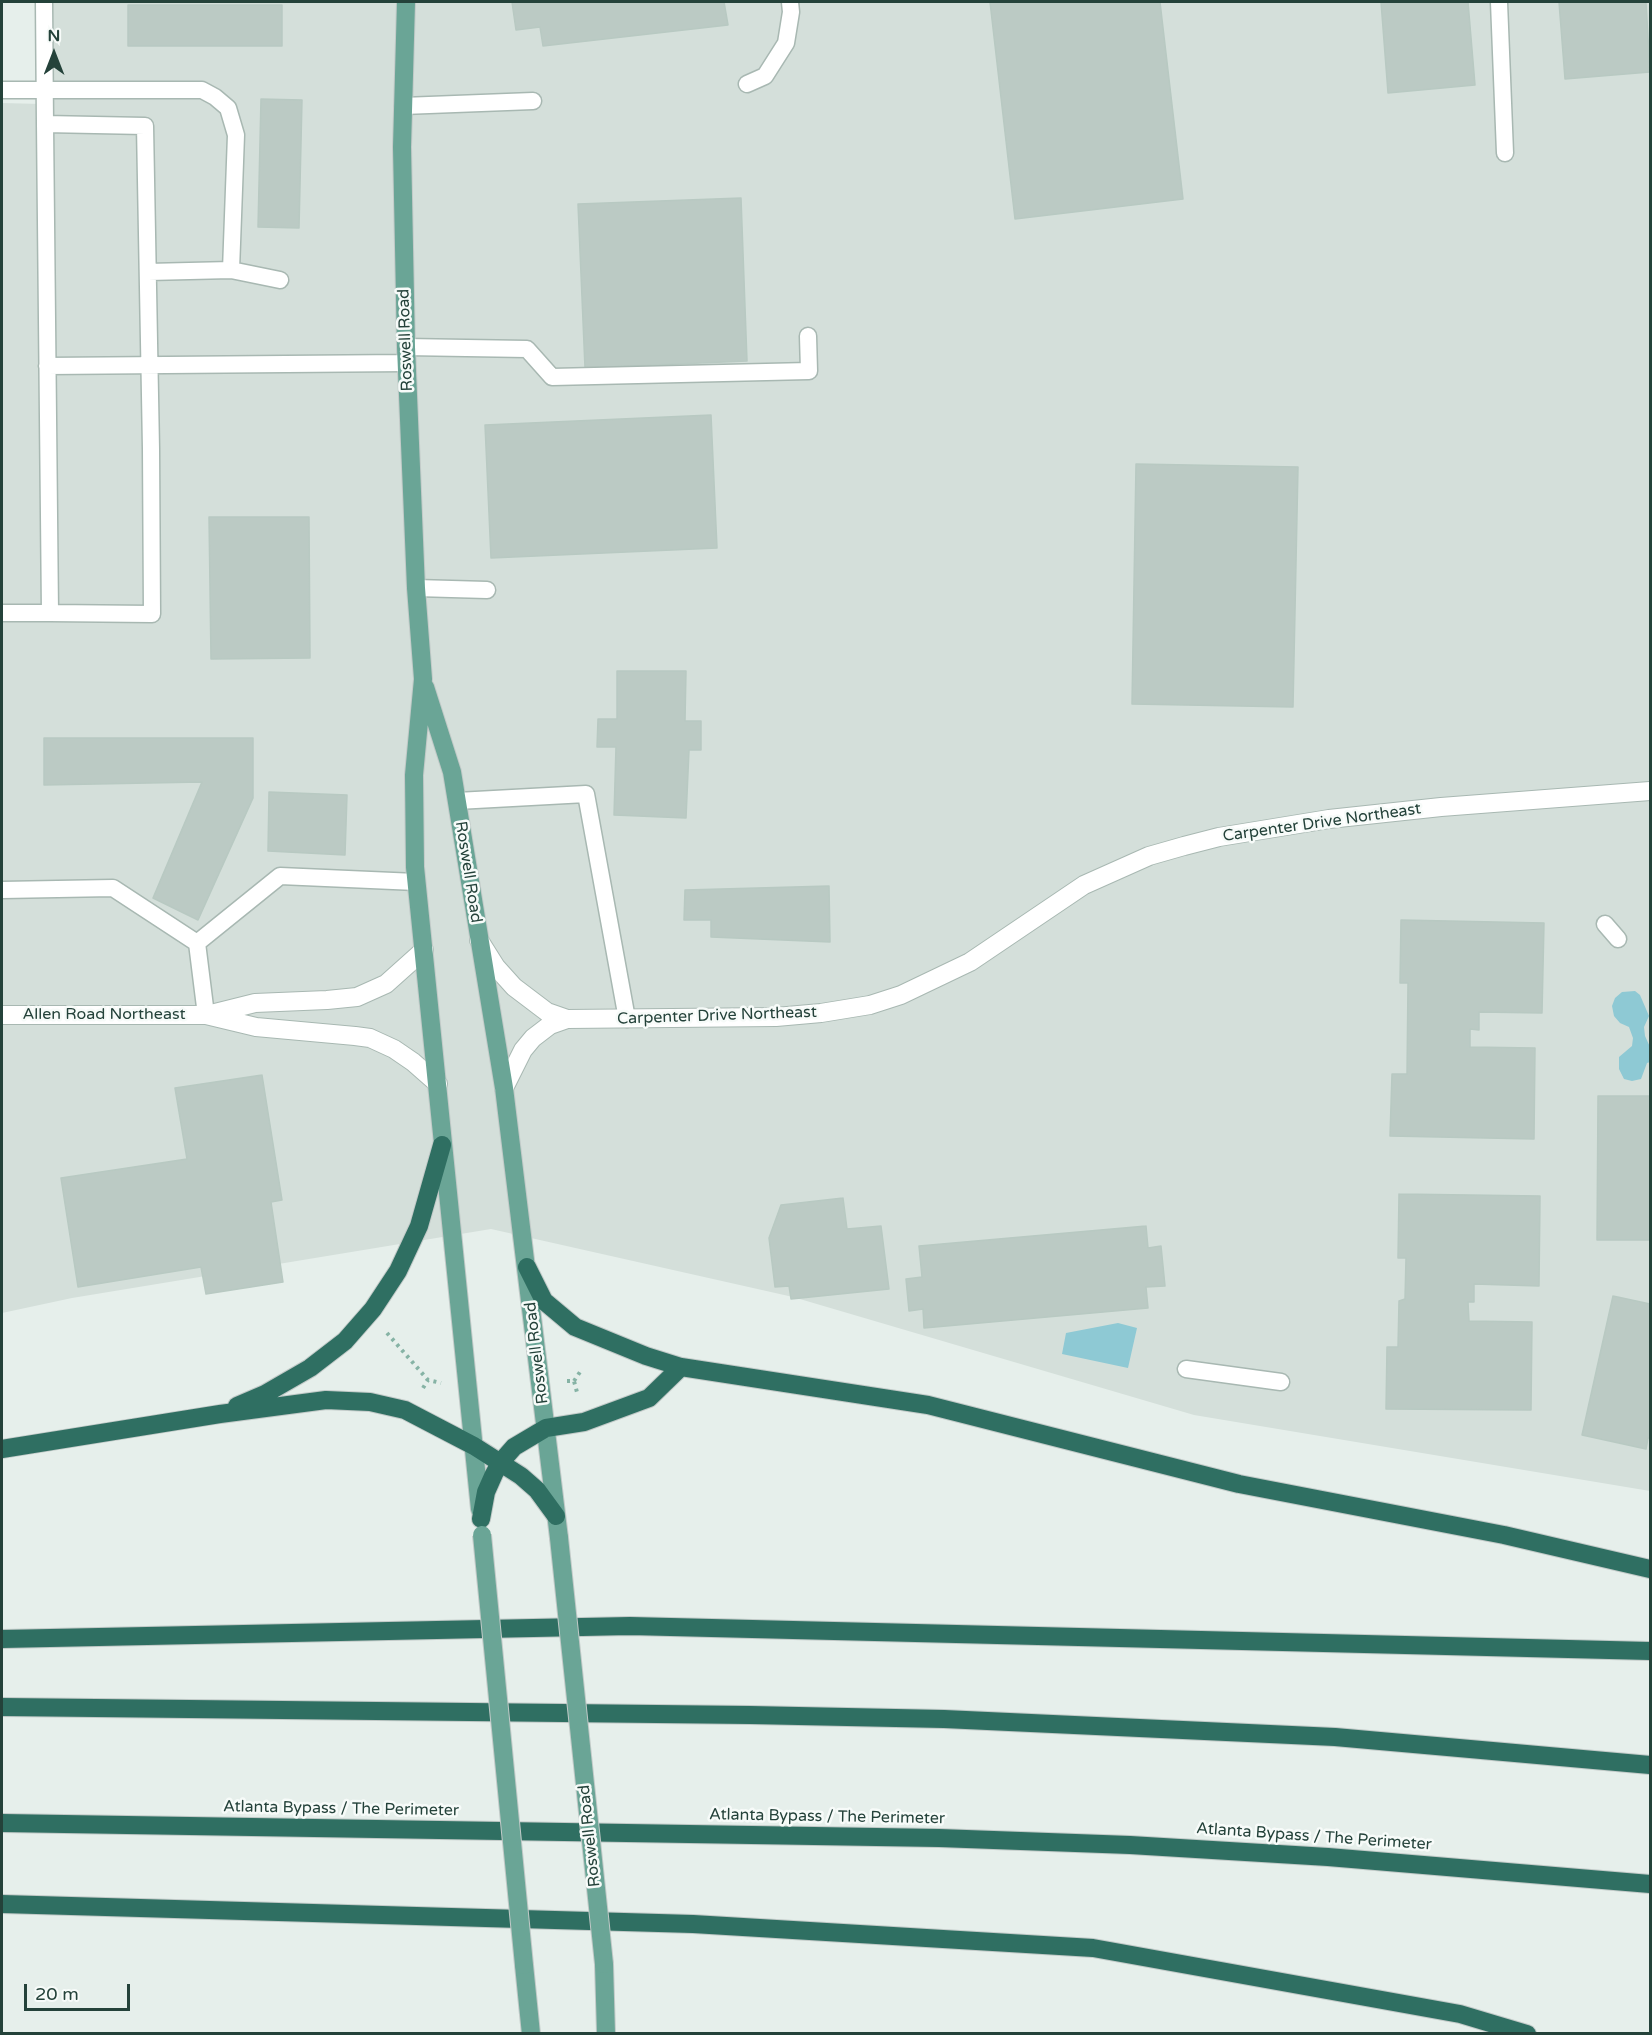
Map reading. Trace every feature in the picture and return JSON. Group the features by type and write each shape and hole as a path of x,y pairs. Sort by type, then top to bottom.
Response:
{"highway":[{"path":"220,1414 265,1394 310,1368 345,1341 373,1310 398,1271 419,1226 442,1145"},
{"path":"527,1267 544,1301 575,1327 646,1356 681,1367 925,1404 1239,1484 1504,1535 1650,1569"},
{"path":"482,1527 486,1492 500,1463 514,1447 546,1428 584,1422 649,1398 681,1367"},
{"path":"2,1449 220,1414 326,1400 370,1402 405,1410 474,1446 537,1490 556,1516"},
{"path":"2,1639 630,1626 1650,1651"},
{"path":"2,1707 944,1719 1335,1737 1650,1765"},
{"name":"Atlanta Bypass / The Perimeter","path":"2,1823 939,1838 1130,1845 1328,1857 1650,1884"},
{"path":"2,1904 693,1924 1093,1948 1460,2014 1527,2034"}],"main road":[{"name":"Roswell Road","path":"406,2 402,147 406,355 416,588 423,679 414,775 416,882 438,1084 442,1145 474,1446 531,2034"},
{"name":"Roswell Road","path":"423,679 452,772 504,1088 559,1538 604,1964 606,2034"}],"street":[{"name":"Carpenter Drive Northeast","path":"479,940 496,967 514,987 547,1012 567,1019 776,1017 821,1013 870,1005 935,980 970,962 1084,885 1149,856 1219,837 1329,819 1441,807 1650,790"},
{"name":"Allen Road Northeast","path":"206,1015 255,1003 357,997 386,984 424,950"},
{"name":"Allen Road Northeast","path":"2,1015 206,1015 256,1027 370,1038 394,1049 438,1084"},
{"name":"Carpenter Drive Northeast","path":"504,1088 523,1050 533,1038 550,1025 567,1019"}],"lane":[{"path":"44,2 50,613"},
{"path":"747,84 765,76 786,43 791,12 790,2"},
{"path":"1499,2 1505,153"},
{"path":"2,90 202,90 215,97 228,108 236,135 231,270"},
{"path":"403,106 533,101"},
{"path":"2,614 152,614 145,126 45,124"},
{"path":"148,272 231,270 280,280"},
{"path":"47,366 150,365 527,349 552,377 809,371 808,336"},
{"path":"416,588 487,590"},
{"path":"457,801 586,794 627,1019"},
{"path":"197,943 280,876 416,882"},
{"path":"2,890 113,888 197,943 206,1015"},
{"path":"1605,924 1618,939"},
{"path":"1186,1369 1281,1382"}],"path":[{"path":"381,1326 428,1380"},
{"path":"579,1401 574,1381 582,1369"},
{"path":"557,1382 574,1381"}],"shaded area":[{"path":"46,2 1650,2 1650,1491 1194,1415 793,1297 491,1229 72,1298 2,1313 2,103 41,104"}],"water":[{"path":"1635,991 1640,995 1649,1016 1644,1027 1650,1047 1650,1062 1647,1063 1641,1079 1632,1081 1624,1079 1619,1069 1619,1057 1632,1046 1633,1038 1629,1027 1620,1023 1614,1016 1612,1006 1615,998 1622,992"},
{"path":"1118,1323 1137,1328 1128,1368 1062,1354 1066,1333"}],"building":[{"path":"512,2 724,2 728,25 543,46 540,27 516,30"},
{"path":"990,2 1160,2 1183,199 1015,219"},
{"path":"1381,2 1468,2 1475,85 1388,93"},
{"path":"1559,2 1646,2 1650,72 1565,79"},
{"path":"128,5 282,5 282,46 128,46"},
{"path":"261,99 302,100 299,228 258,227"},
{"path":"741,198 747,361 585,368 578,204"},
{"path":"711,415 717,548 491,558 485,425"},
{"path":"1136,464 1298,467 1293,707 1132,704"},
{"path":"209,517 309,517 310,658 211,659"},
{"path":"617,671 686,671 685,721 701,721 701,750 689,750 686,818 614,815 616,747 597,747 598,719 617,719"},
{"path":"44,738 253,738 253,798 198,920 153,898 202,782 44,785"},
{"path":"269,792 347,795 345,855 268,851"},
{"path":"829,886 830,942 711,937 711,920 684,920 685,890"},
{"path":"1401,920 1544,923 1542,1013 1479,1012 1479,1030 1470,1029 1470,1047 1535,1048 1534,1139 1390,1136 1392,1074 1407,1074 1408,983 1400,983"},
{"path":"262,1075 282,1200 271,1202 283,1282 206,1294 201,1267 78,1287 61,1178 187,1159 175,1088"},
{"path":"1598,1096 1650,1096 1650,1240 1597,1240"},
{"path":"1399,1194 1540,1196 1539,1286 1474,1284 1474,1302 1468,1302 1469,1321 1532,1322 1531,1410 1386,1409 1387,1347 1398,1347 1399,1301 1405,1299 1406,1258 1398,1258"},
{"path":"843,1198 847,1229 881,1226 889,1289 791,1299 789,1286 775,1287 769,1238 781,1205"},
{"path":"1146,1226 1148,1248 1161,1246 1165,1286 1146,1287 1148,1308 924,1328 923,1309 909,1311 906,1279 922,1277 919,1246"},
{"path":"1613,1296 1650,1304 1650,1438 1648,1438 1646,1449 1582,1435"}]}
